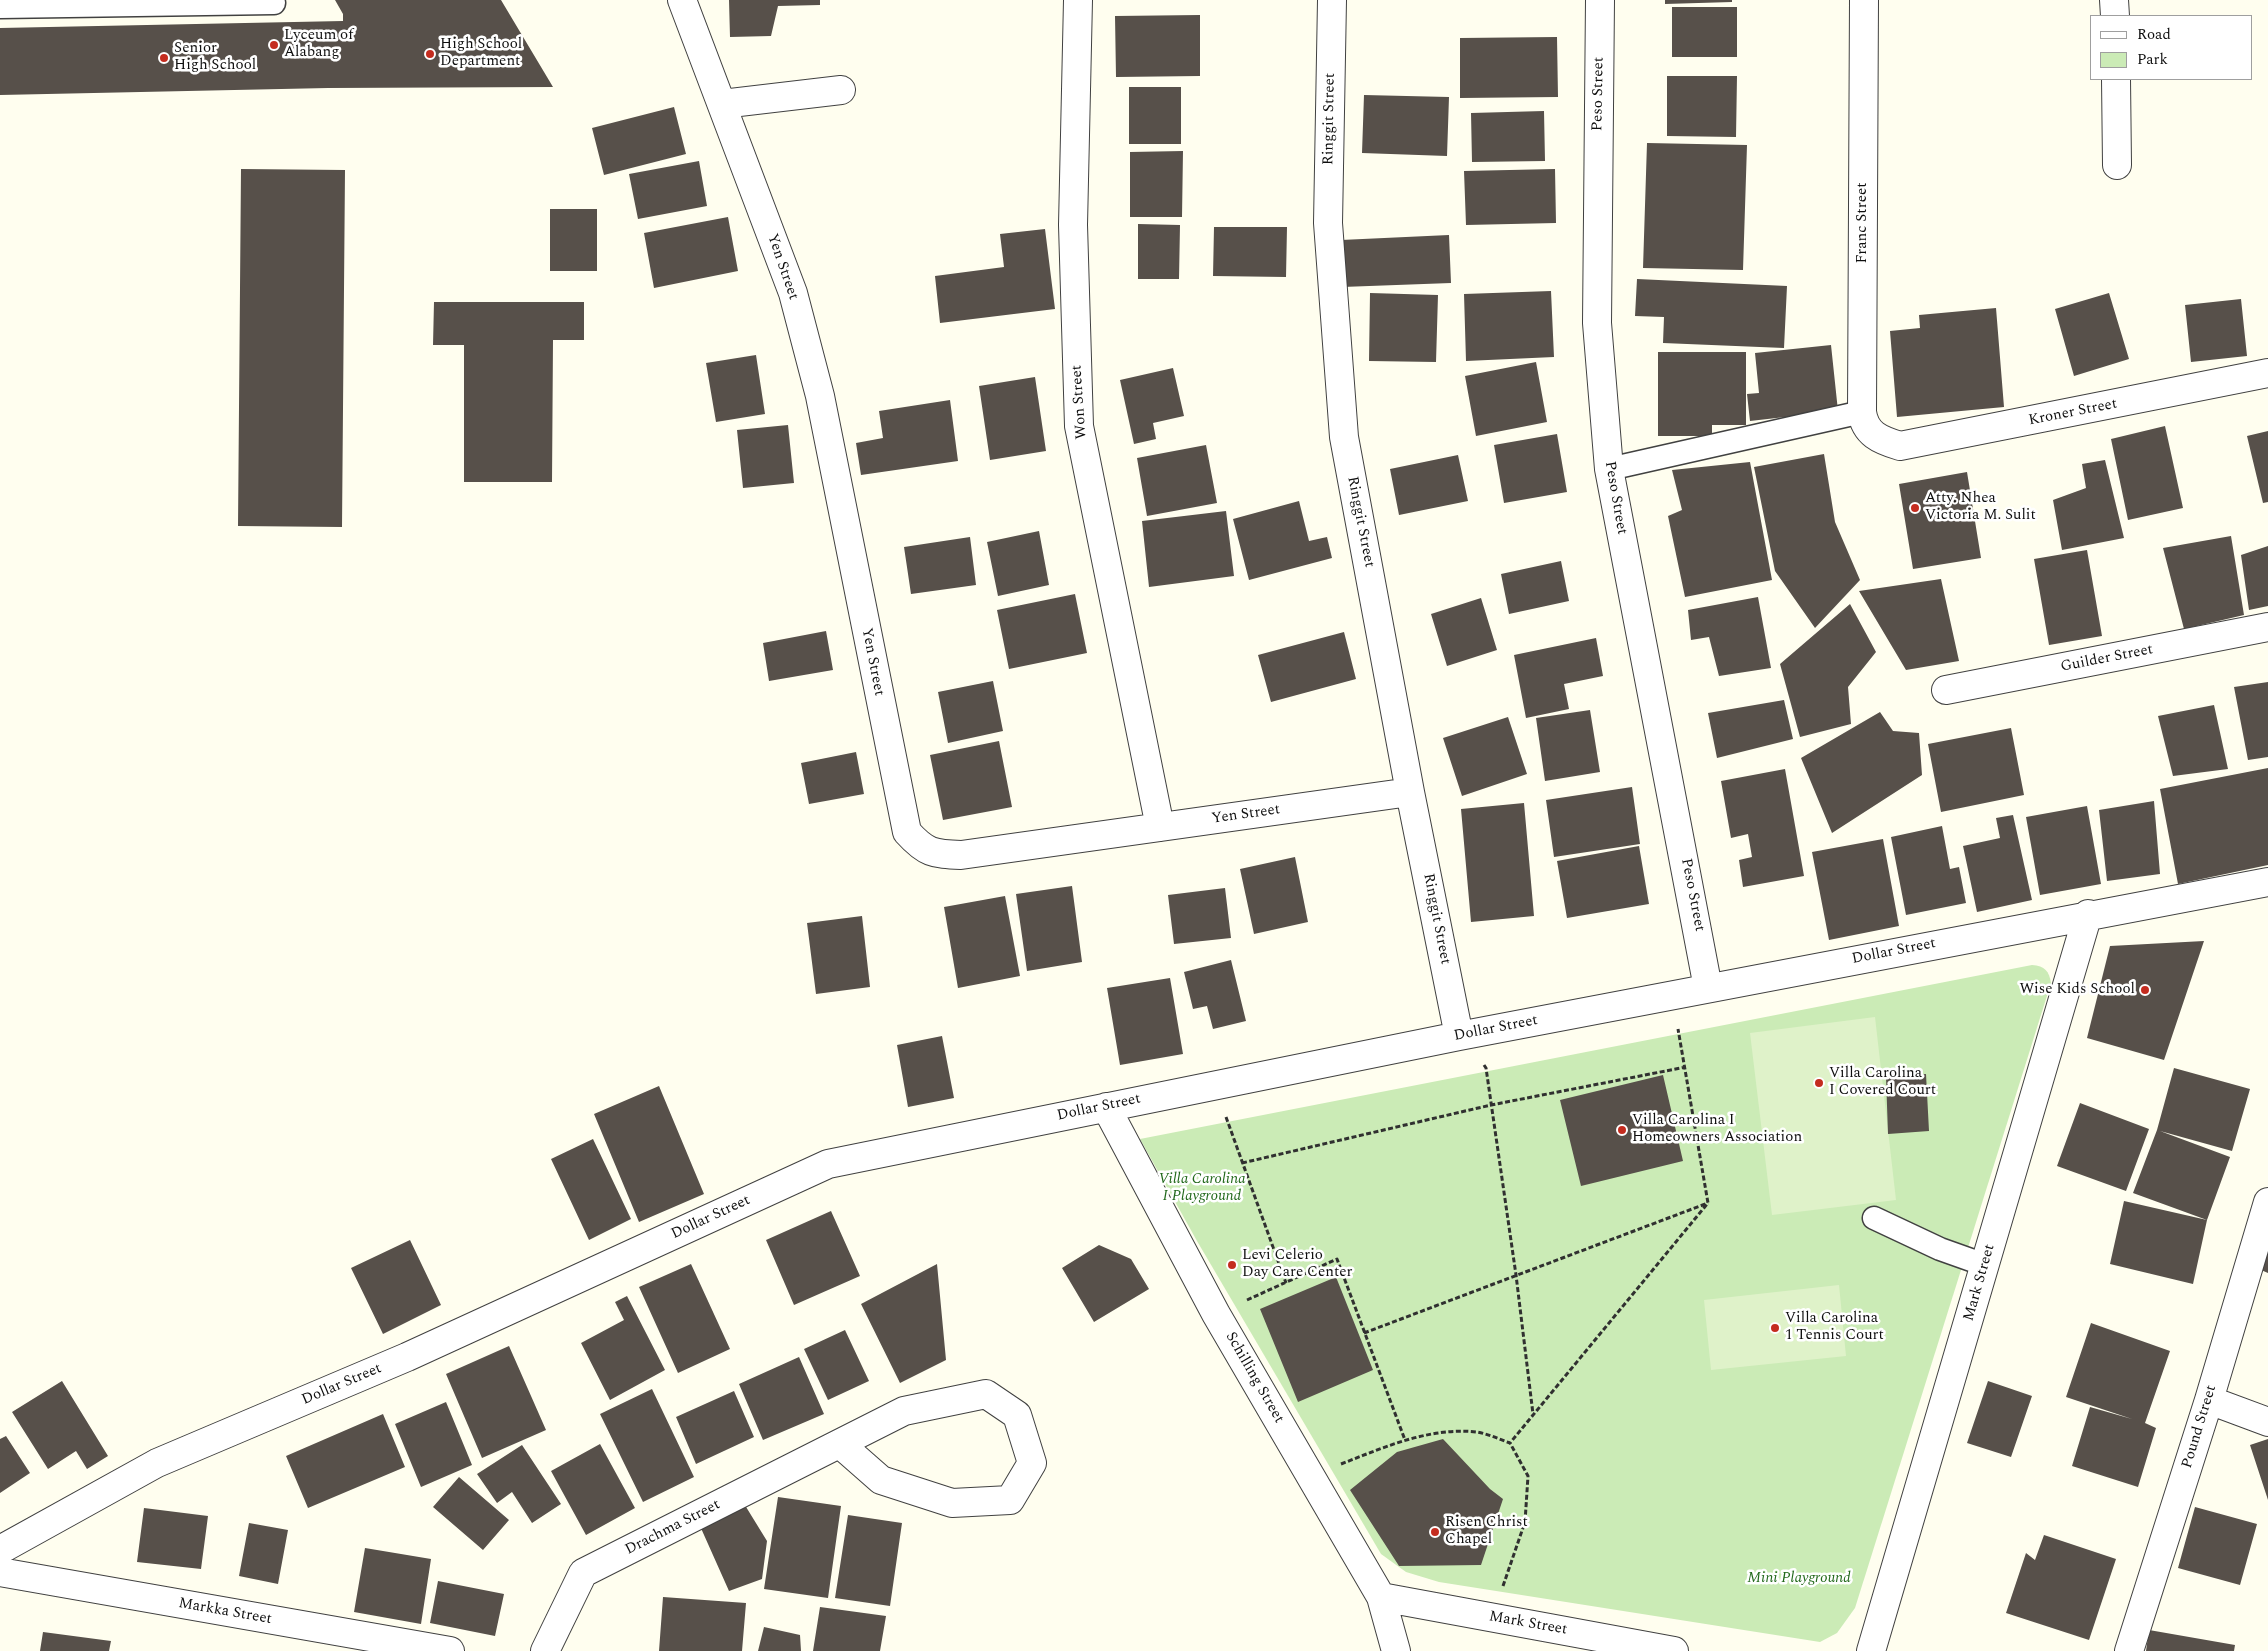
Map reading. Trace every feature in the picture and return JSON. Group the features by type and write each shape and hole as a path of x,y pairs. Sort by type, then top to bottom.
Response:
{"street":[{"name":"Yen Street","path":"682,0 793,292 820,396 906,832 920,847 934,854 961,855 1410,792"},
{"name":"Won Street","path":"1078,0 1073,225 1079,426 1160,827"},
{"name":"Ringgit Street","path":"1332,0 1328,223 1344,437 1410,792 1459,1036"},
{"name":"Peso Street","path":"1600,0 1597,323 1609,469 1708,988"},
{"name":"Franc Street","path":"1864,0 1862,412 1863,422 1879,439"},
{"path":"2114,0 2115,15"},
{"path":"2116,80 2117,165"},
{"path":"722,104 841,90"},
{"name":"Kroner Street","path":"1879,439 1900,446 2268,373"},
{"name":"Guilder Street","path":"1946,690 2268,627"},
{"name":"Dollar Street","path":"0,1550 157,1463 407,1357 828,1164 1214,1084 1459,1036 2088,914 2268,882"},
{"name":"Mark Street","path":"1871,1651 2088,914"},
{"name":"Schilling Street","path":"1106,1107 1216,1314 1382,1597 1396,1651"},
{"name":"Pound Street","path":"2129,1651 2268,1202"},
{"name":"Drachma Street","path":"545,1651 583,1573 840,1444 904,1412 986,1394 1017,1414 1032,1463 1010,1500 952,1503 881,1480 840,1444"},
{"path":"2208,1400 2268,1422"},
{"name":"Markka Street","path":"0,1572 450,1651"},
{"name":"Mark Street","path":"1382,1597 1674,1651"}],"lane":[{"path":"0,8 274,2 273,0"},
{"path":"1609,469 1862,412"},
{"path":"1874,1218 1940,1248 1985,1265"}],"path":[{"path":"1510,1443 1708,1202 1686,1067 1671,996"},
{"path":"1459,1036 1486,1068 1516,1275 1533,1415"},
{"path":"1242,1163 1491,1105 1686,1067"},
{"path":"1214,1084 1286,1283"},
{"path":"1364,1332 1708,1202"},
{"path":"1216,1314 1337,1259 1405,1440"},
{"path":"1311,1476 1405,1440 1444,1431 1478,1432 1510,1443 1528,1476 1525,1522 1493,1617"}],"green space":[{"path":"2032,965 2046,970 2051,983 1855,1608 1837,1633 1820,1642 1439,1582 1406,1572 1381,1554 1197,1241 1140,1139"},
{"name":"Villa Carolina I Covered Court","path":"1875,1017 1896,1200 1772,1215 1750,1033"},
{"name":"Villa Carolina 1 Tennis Court","path":"1839,1285 1846,1356 1711,1370 1704,1300"}],"building":[{"name":"Lyceum of Alabang","path":"335,0 501,0 553,87 328,88 0,95 0,28 343,21 343,14"},
{"path":"729,0 820,0 820,5 778,6 771,36 730,37"},
{"path":"1665,0 1732,0 1732,2 1665,4"},
{"path":"1672,7 1737,7 1737,57 1672,57"},
{"path":"1200,15 1200,76 1116,77 1115,16"},
{"path":"1557,37 1558,97 1460,98 1460,38"},
{"path":"1667,76 1737,76 1736,137 1667,136"},
{"path":"1129,87 1181,87 1181,144 1129,144"},
{"path":"1364,95 1449,97 1447,156 1362,153"},
{"path":"674,107 686,154 604,175 592,128"},
{"path":"1544,111 1545,161 1472,162 1471,113"},
{"path":"1647,143 1747,145 1743,270 1643,268"},
{"path":"1183,151 1182,217 1130,217 1130,152"},
{"path":"699,161 707,206 638,219 629,174"},
{"path":"241,169 345,170 342,527 238,526"},
{"path":"1555,169 1556,223 1466,225 1464,171"},
{"path":"550,209 597,209 597,271 550,271"},
{"path":"728,217 738,271 654,288 644,233"},
{"path":"1138,224 1180,225 1179,279 1138,279"},
{"path":"1214,227 1287,227 1286,277 1213,276"},
{"path":"1045,229 1055,309 940,323 935,276 1004,267 1000,234"},
{"path":"1449,235 1451,283 1342,287 1341,240"},
{"path":"1637,279 1787,286 1784,348 1663,343 1664,317 1635,316"},
{"path":"1551,291 1554,357 1466,361 1464,294"},
{"path":"1370,293 1438,295 1436,362 1369,361"},
{"path":"2109,293 2129,359 2074,376 2055,309"},
{"path":"2241,299 2247,356 2191,362 2185,305"},
{"path":"434,302 584,302 584,340 553,340 552,482 464,482 464,345 433,345"},
{"path":"1996,308 2004,407 1897,417 1890,331 1920,328 1919,315"},
{"path":"1831,345 1838,411 1750,421 1747,394 1759,393 1755,353"},
{"path":"1658,352 1746,352 1746,425 1712,425 1712,436 1658,436"},
{"path":"756,355 765,414 716,422 706,363"},
{"path":"1536,362 1547,422 1476,436 1465,376"},
{"path":"1173,368 1184,416 1153,423 1156,439 1134,444 1120,380"},
{"path":"1035,377 1046,451 990,460 979,386"},
{"path":"950,400 958,461 861,475 856,443 883,438 879,411"},
{"path":"788,425 794,483 743,488 737,430"},
{"path":"2165,426 2183,508 2128,520 2111,439"},
{"path":"2268,431 2268,502 2263,503 2247,436"},
{"path":"1557,434 1567,492 1504,503 1494,445"},
{"path":"1206,445 1217,503 1147,516 1137,458"},
{"path":"1824,454 1835,522 1860,580 1815,628 1775,571 1754,467"},
{"path":"1458,455 1468,501 1399,515 1390,469"},
{"path":"2105,460 2124,538 2062,550 2053,500 2086,488 2082,464"},
{"path":"1750,462 1772,580 1685,597 1668,516 1682,510 1672,470"},
{"path":"1967,472 1981,558 1913,569 1899,484"},
{"path":"1299,501 1309,541 1327,537 1332,558 1249,580 1233,519"},
{"path":"1226,511 1234,576 1149,587 1142,521"},
{"path":"1039,531 1049,585 998,596 987,542"},
{"path":"2231,536 2244,615 2184,629 2163,548"},
{"path":"970,537 976,585 911,594 904,547"},
{"path":"2268,546 2268,606 2249,610 2241,555"},
{"path":"2087,550 2102,636 2049,645 2034,559"},
{"path":"1561,561 1569,601 1509,614 1501,574"},
{"path":"1941,579 1959,661 1906,670 1859,591"},
{"path":"1075,594 1087,653 1009,669 997,610"},
{"path":"1758,597 1771,668 1719,676 1709,637 1691,640 1688,610"},
{"path":"1481,598 1497,650 1447,666 1431,614"},
{"path":"1850,604 1876,652 1848,687 1851,724 1800,737 1780,664"},
{"path":"826,631 833,670 769,681 763,643"},
{"path":"1344,632 1356,679 1271,702 1258,655"},
{"path":"1596,638 1603,676 1564,684 1569,709 1526,718 1514,655"},
{"path":"993,681 1003,731 948,743 938,692"},
{"path":"2268,682 2268,757 2248,760 2234,687"},
{"path":"1784,700 1793,739 1717,758 1708,713"},
{"path":"2214,705 2228,769 2173,776 2158,716"},
{"path":"1590,710 1600,772 1545,781 1536,718"},
{"path":"1880,712 1893,731 1919,733 1922,775 1832,833 1801,758"},
{"path":"1508,717 1527,774 1462,796 1443,738"},
{"path":"2011,728 2024,795 1941,812 1928,744"},
{"path":"999,741 1012,807 943,820 930,755"},
{"path":"856,752 864,794 809,804 801,763"},
{"path":"2268,768 2268,865 2178,884 2160,789"},
{"path":"1785,769 1804,876 1743,887 1739,860 1752,857 1748,834 1731,838 1721,781"},
{"path":"1632,787 1640,844 1554,857 1546,800"},
{"path":"2154,801 2160,874 2107,881 2099,810"},
{"path":"1524,803 1534,916 1471,922 1461,809"},
{"path":"2087,806 2101,884 2040,895 2026,817"},
{"path":"2013,815 2032,900 1977,912 1963,846 2000,838 1996,818"},
{"path":"1942,826 1950,869 1959,867 1966,903 1906,915 1891,837"},
{"path":"1883,839 1899,926 1829,940 1812,852"},
{"path":"1639,846 1649,904 1567,918 1557,861"},
{"path":"1295,857 1308,922 1254,934 1240,869"},
{"path":"1072,886 1082,962 1027,971 1016,894"},
{"path":"1225,888 1231,938 1174,944 1168,895"},
{"path":"1005,896 1020,976 958,988 944,907"},
{"path":"862,916 870,987 816,994 807,923"},
{"name":"Wise Kids School","path":"2204,941 2164,1060 2087,1038 2110,946"},
{"path":"1231,960 1246,1021 1213,1029 1207,1006 1193,1009 1184,972"},
{"path":"1170,978 1183,1054 1120,1065 1107,988"},
{"path":"942,1036 954,1098 908,1107 897,1045"},
{"path":"2174,1068 2250,1089 2232,1151 2160,1131 2230,1157 2207,1220 2133,1193 2157,1130"},
{"path":"1926,1074 1929,1131 1888,1134 1886,1077"},
{"name":"Villa Carolina I Homeowners Association","path":"1663,1075 1683,1161 1581,1186 1560,1100"},
{"path":"659,1086 704,1194 639,1222 594,1114"},
{"path":"2080,1103 2149,1129 2126,1191 2057,1166"},
{"path":"593,1139 631,1219 589,1240 551,1159"},
{"path":"2124,1201 2207,1220 2193,1284 2110,1264"},
{"path":"831,1211 860,1276 794,1305 766,1240"},
{"path":"410,1240 441,1305 383,1334 351,1268"},
{"path":"1099,1245 1131,1259 1149,1289 1094,1322 1062,1268"},
{"path":"2268,1253 2268,1273 2261,1270"},
{"path":"691,1264 730,1349 678,1373 639,1287"},
{"path":"937,1264 946,1360 900,1383 861,1304"},
{"path":"1336,1277 1373,1370 1298,1402 1260,1309"},
{"path":"627,1296 665,1370 610,1400 581,1343 624,1320 615,1302"},
{"path":"2091,1323 2170,1351 2145,1423 2156,1428 2138,1487 2072,1466 2090,1407 2132,1419 2066,1397"},
{"path":"845,1330 869,1381 828,1400 804,1349"},
{"path":"509,1346 546,1430 482,1458 446,1374"},
{"path":"799,1357 824,1414 763,1440 739,1384"},
{"path":"62,1381 108,1456 87,1469 76,1451 48,1469 12,1412"},
{"path":"1988,1381 2032,1396 2011,1457 1967,1443"},
{"path":"652,1389 694,1477 643,1502 600,1414"},
{"path":"734,1391 754,1437 696,1464 676,1417"},
{"path":"446,1402 472,1465 421,1487 395,1424"},
{"path":"383,1414 405,1467 308,1508 286,1456"},
{"path":"6,1436 30,1473 0,1493 0,1439"},
{"name":"Risen Christ Chapel","path":"1443,1439 1490,1489 1503,1499 1481,1565 1399,1566 1350,1490 1397,1452"},
{"path":"2268,1439 2268,1500 2250,1445"},
{"path":"600,1444 635,1508 586,1535 551,1471"},
{"path":"522,1445 561,1504 532,1523 512,1492 497,1503 477,1474"},
{"path":"459,1477 509,1520 483,1550 433,1507"},
{"path":"778,1497 841,1506 828,1598 764,1589"},
{"path":"743,1502 767,1541 762,1579 729,1591 700,1526"},
{"path":"2195,1507 2257,1524 2240,1585 2178,1568"},
{"path":"144,1508 208,1516 201,1569 137,1562"},
{"path":"848,1515 902,1523 890,1606 835,1598"},
{"path":"249,1523 288,1530 278,1584 239,1576"},
{"path":"2044,1535 2116,1559 2089,1640 2006,1613 2026,1553 2035,1560"},
{"path":"365,1548 431,1559 421,1624 354,1612"},
{"path":"438,1581 504,1594 495,1636 430,1623"},
{"path":"663,1597 746,1603 742,1651 659,1651"},
{"path":"820,1607 886,1616 880,1651 813,1651"},
{"path":"764,1627 800,1635 801,1651 758,1651"},
{"path":"2149,1630 2235,1645 2234,1651 2146,1651"},
{"path":"43,1632 111,1641 109,1651 40,1651"}],"place":[{"name":"Lyceum of Alabang","path":"274,45"},
{"name":"High School Department","path":"430,54"},
{"name":"Senior High School","path":"164,58"},
{"name":"Atty. Nhea Victoria M. Sulit","path":"1915,508"},
{"name":"Wise Kids School","path":"2145,990"},
{"name":"Villa Carolina I Covered Court","path":"1819,1083"},
{"name":"Villa Carolina I Homeowners Association","path":"1622,1130"},
{"name":"Levi Celerio Day Care Center","path":"1232,1265"},
{"name":"Villa Carolina 1 Tennis Court","path":"1775,1328"},
{"name":"Risen Christ Chapel","path":"1435,1532"}],"park label":[{"name":"Villa Carolina I Playground","path":"1202,1188"},
{"name":"Mini Playground","path":"1799,1579"}]}
